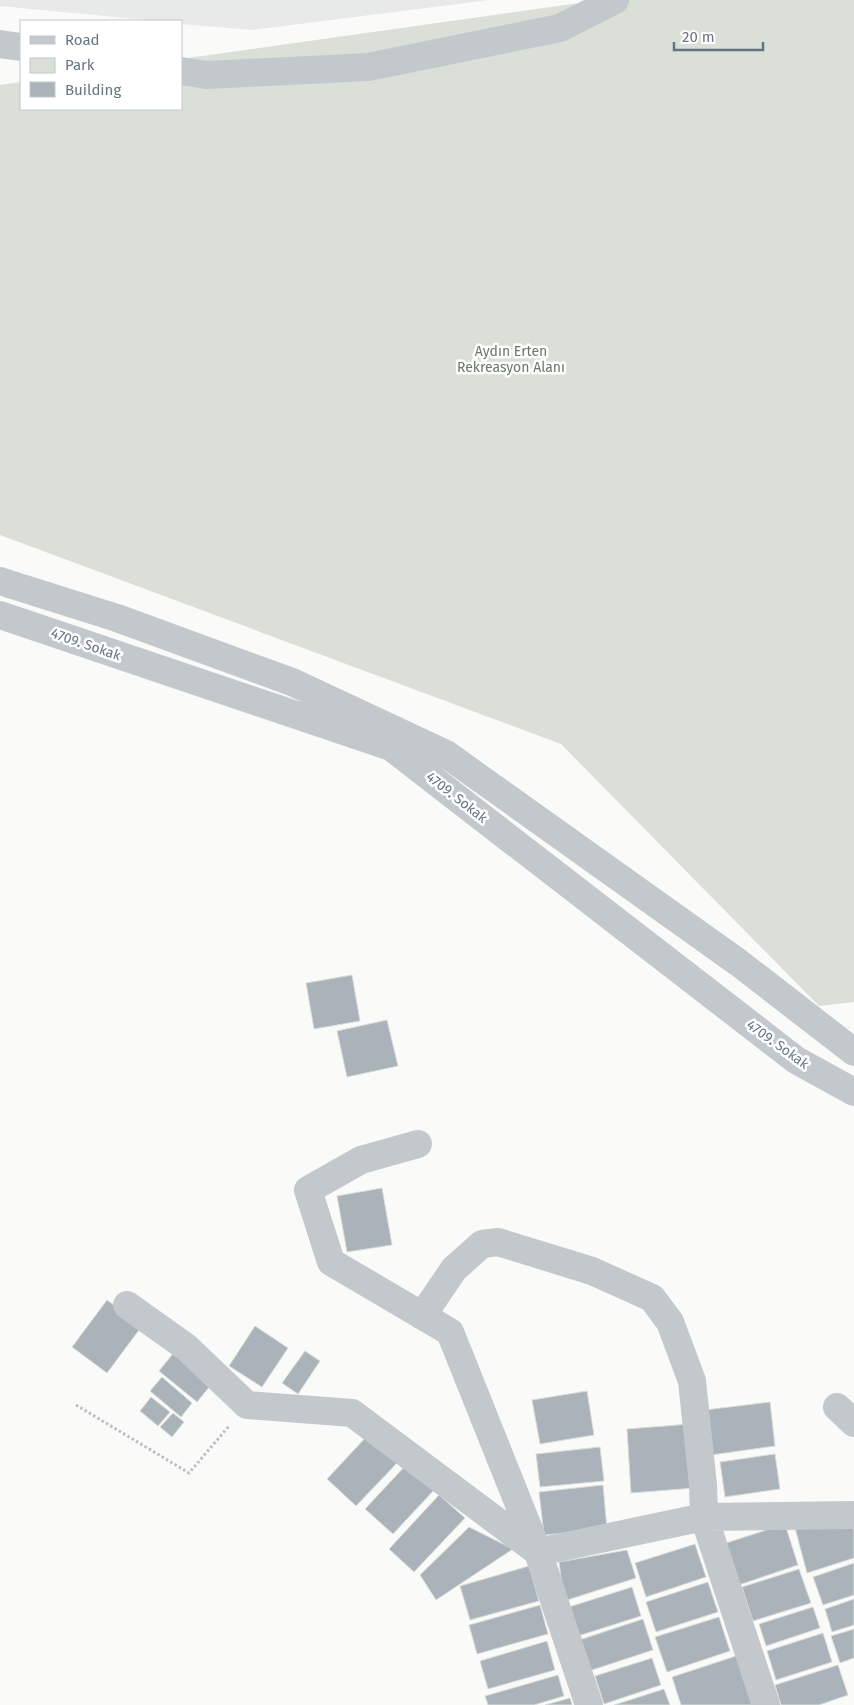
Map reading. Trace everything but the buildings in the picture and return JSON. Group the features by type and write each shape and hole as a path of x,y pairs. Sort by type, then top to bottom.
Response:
{"street":[{"path":"182,71 207,75 368,67 560,28 615,0"},
{"path":"0,44 20,47"},
{"name":"4709. Sokak","path":"0,581 117,618 292,682 446,754 739,963 854,1052"},
{"name":"4709. Sokak","path":"0,615 392,747 796,1060 854,1092"},
{"path":"418,1144 361,1160 308,1190 331,1262 450,1332 538,1552 589,1705"},
{"path":"422,1316 454,1269 482,1244 498,1242 592,1271 652,1298 670,1322 692,1381 703,1485 704,1517 766,1705"},
{"path":"127,1305 186,1347 247,1405 352,1412 538,1552 704,1517 854,1515"}],"path":[{"path":"76,1405 189,1473 247,1405"}],"shaded area":[{"path":"0,0 489,0 252,30 182,24 182,20 147,20 0,6"}],"green space":[{"name":"Aydın Erten Rekreasyon Alanı","path":"600,0 854,0 854,1002 819,1006 561,744 0,535 0,85 20,82 20,110 182,110 182,59"}]}
